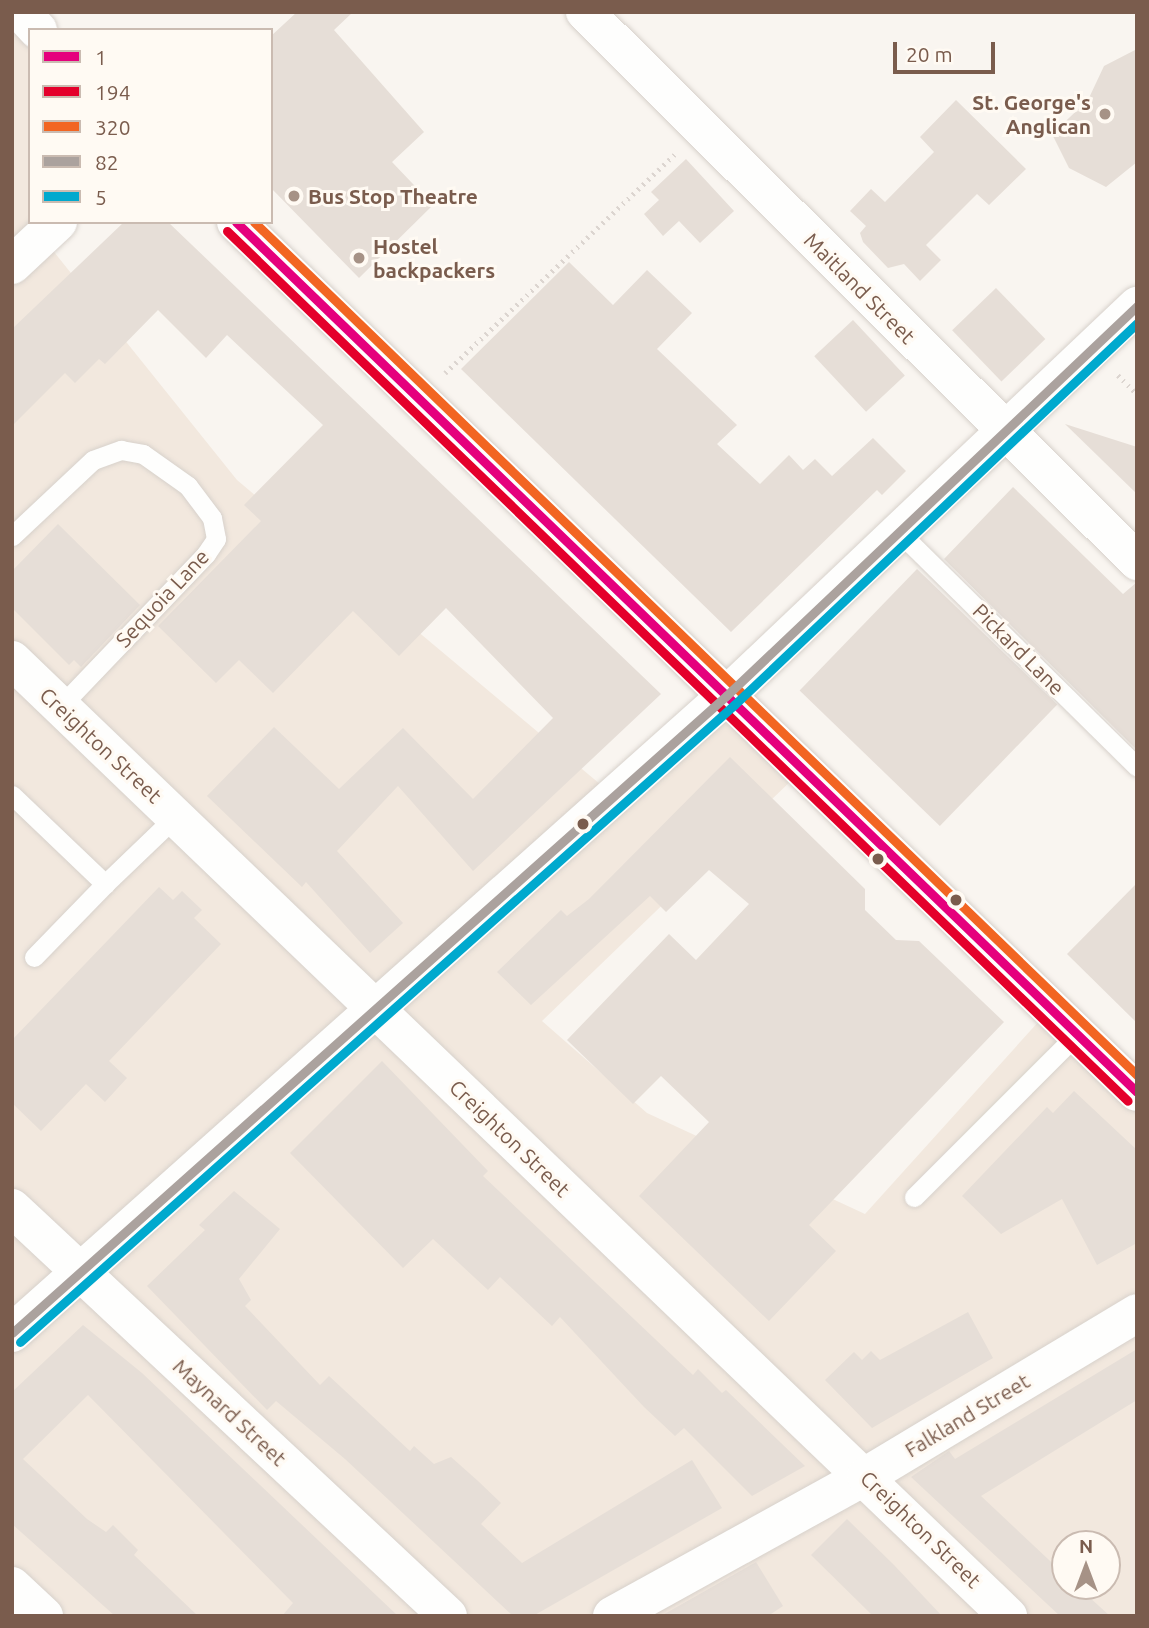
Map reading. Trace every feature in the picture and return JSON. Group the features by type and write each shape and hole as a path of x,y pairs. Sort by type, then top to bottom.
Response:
{"street":[{"path":"21,12 36,28"},
{"name":"Maitland Street","path":"585,12 1137,561"},
{"path":"12,265 56,224"},
{"path":"238,224 1137,1092"},
{"path":"12,1334 377,1012 726,696 1137,306"},
{"name":"Creighton Street","path":"12,660 377,1012 866,1476 1008,1616"},
{"name":"Maynard Street","path":"12,1208 448,1616"},
{"name":"Falkland Street","path":"612,1616 866,1476 1137,1313"},
{"path":"12,1586 44,1616"}],"lane":[{"name":"Sequoia Lane","path":"12,536 93,460 121,450 144,454 188,486 212,518 216,539 206,554 60,707"},
{"name":"Pickard Lane","path":"899,532 1054,682 1137,768"},
{"path":"12,795 105,884"},
{"path":"34,957 176,816"},
{"path":"914,1197 1076,1035"}],"path":[{"path":"442,376 703,128"},
{"path":"1117,375 1137,394"}],"shaded area":[{"path":"12,12 28,28 28,224 32,224 237,480 625,805 717,694 795,777 542,1021 647,1113 865,1214 1040,1020 1137,1105 1137,1616 12,1616"}],"building":[{"path":"297,12 353,12 334,30 424,132 392,162 433,205 359,278 273,190 273,34"},
{"name":"St. George's Anglican","path":"1137,49 1137,162 1106,187 1069,168 1052,134 1088,100 1104,66"},
{"path":"956,100 1026,169 989,205 977,194 926,245 941,260 920,281 904,264 888,268 863,242 860,233 866,226 850,211 871,189 885,202 934,152 920,137"},
{"path":"686,159 734,211 700,243 679,221 663,236 644,214 659,200 651,192"},
{"path":"122,224 170,224 661,694 473,871 398,786 337,851 403,923 370,953 306,882 302,887 207,796 274,727 339,789 403,728 473,799 553,718 446,608 399,656 353,611 273,693 239,660 216,683 158,626 261,521 244,505 323,425 227,335 206,358 158,310 105,364 99,359 75,383 65,373 12,426 12,329"},
{"path":"569,262 613,305 647,270 692,313 657,349 737,425 717,444 760,484 789,455 803,470 815,459 832,476 873,438 906,471 882,495 877,490 731,632 461,369"},
{"path":"996,288 1045,339 1001,381 952,330"},
{"path":"853,320 905,376 866,412 814,356"},
{"path":"1065,424 1137,447 1137,494"},
{"path":"1013,487 1123,594 1137,582 1137,750 944,559"},
{"path":"58,524 140,605 81,667 74,660 69,665 12,608 12,571"},
{"path":"917,569 1057,704 940,826 800,691"},
{"path":"730,757 865,889 865,910 896,940 919,941 1004,1022 809,1225 836,1251 769,1321 639,1196 709,1122 661,1076 633,1104 567,1040 669,934 696,960 749,904 709,870 666,912 650,896 531,1005 497,972 561,910 567,916 589,899"},
{"path":"1137,883 1137,1023 1067,954"},
{"path":"159,887 173,900 182,891 202,910 194,918 221,944 109,1061 127,1078 105,1102 86,1084 41,1131 12,1103 12,1040"},
{"path":"382,1061 488,1171 483,1176 693,1375 698,1369 722,1393 726,1390 805,1466 752,1496 684,1428 675,1436 644,1407 560,1317 552,1326 500,1277 488,1290 433,1239 403,1268 290,1153"},
{"path":"1074,1091 1137,1150 1137,1243 1097,1265 1062,1199 1001,1234 962,1196 1047,1107 1053,1113"},
{"path":"234,1191 280,1229 239,1279 251,1300 245,1306 320,1385 329,1376 410,1451 414,1446 434,1464 451,1457 478,1481 501,1503 481,1524 522,1563 692,1460 722,1508 533,1616 513,1616 345,1459 276,1401 267,1410 147,1286 205,1230 199,1225"},
{"path":"968,1312 993,1358 872,1428 825,1380 854,1352 862,1360 871,1351 880,1360"},
{"path":"83,1325 142,1373 398,1616 282,1616 293,1603 88,1395 23,1459 87,1519 106,1532 113,1525 138,1550 134,1555 198,1616 115,1616 12,1524 12,1392"},
{"path":"1137,1349 1137,1400 981,1496 1051,1562 1051,1600 1092,1600 1110,1616 1060,1616 911,1477 949,1451 955,1459"},
{"path":"847,1519 942,1616 873,1616 811,1555"},
{"path":"756,1562 783,1606 768,1616 661,1616"}],"transit line":[{"name":"1","path":"238,224 1137,1092"},
{"name":"320","path":"256,224 1137,1075"},
{"name":"194","path":"227,231 1128,1101"},
{"name":"82","path":"12,1333 726,696 1137,306"},
{"name":"5","path":"20,1342 734,705 1137,323"}],"place":[{"name":"St. George's Anglican","path":"1105,114"},
{"name":"Bus Stop Theatre","path":"294,196"},
{"name":"Hostel backpackers","path":"359,258"}]}
